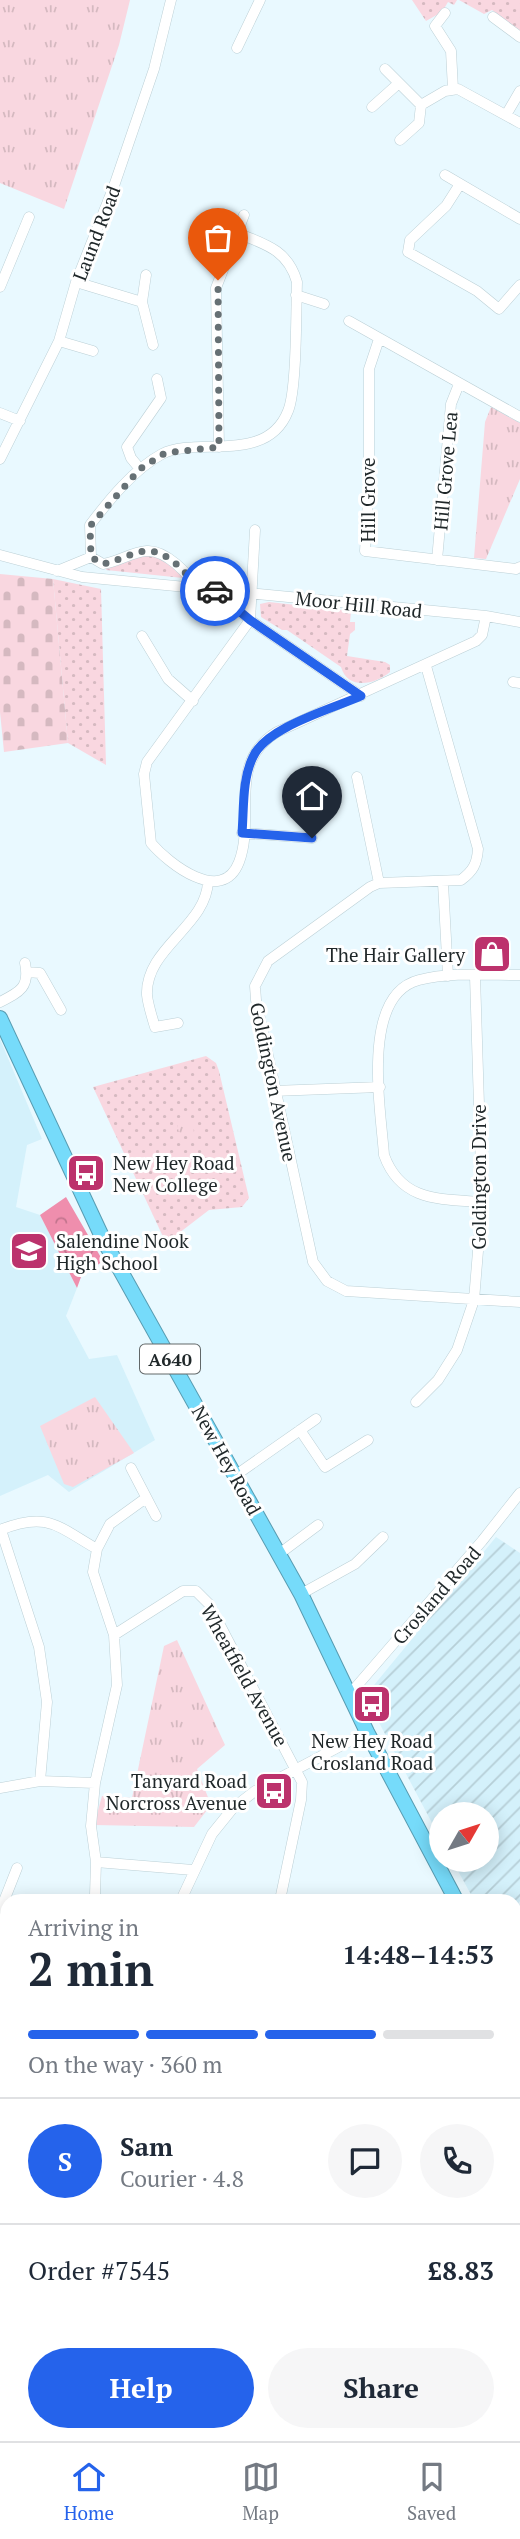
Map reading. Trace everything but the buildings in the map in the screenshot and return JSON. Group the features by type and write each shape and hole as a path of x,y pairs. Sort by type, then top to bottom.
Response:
{"highway":[{"name":"New Hey Road","path":"0,1018 104,1241 301,1594 367,1732 453,1894"}],"street":[{"name":"Laund Road","path":"0,458 59,341 76,282 114,186 154,69 171,0"},
{"path":"237,48 260,0"},
{"path":"444,13 435,26 451,51 453,89"},
{"path":"493,17 520,37"},
{"path":"385,69 421,105"},
{"path":"372,107 398,83"},
{"path":"421,105 453,89 469,93 520,123"},
{"path":"506,115 520,91"},
{"path":"400,139 419,123 421,105"},
{"path":"445,175 520,219"},
{"path":"460,184 446,206 410,240 408,252 477,291 499,309 520,285"},
{"path":"219,447 216,288 244,215"},
{"path":"0,287 29,217"},
{"path":"91,557 90,526 140,469 165,453 244,444 267,436 288,410 297,282 287,259 270,246 237,233"},
{"path":"146,275 142,302 153,345"},
{"path":"76,282 142,302"},
{"path":"296,295 324,304"},
{"path":"349,321 520,417"},
{"name":"Hill Grove","path":"379,338 369,369 369,483 365,551 437,561 516,569 520,567"},
{"path":"59,341 93,351"},
{"path":"140,469 131,458 127,447 161,398 158,379"},
{"name":"Hill Grove Lea","path":"437,561 451,404 459,384"},
{"path":"0,413 20,421"},
{"path":"255,530 250,620 147,762 144,774 148,835 151,843 194,878 208,881 230,875 236,869 240,860 247,774 257,748 277,732 361,696 476,641 482,635 486,616"},
{"path":"91,557 103,564 146,551 156,552 187,572 198,589"},
{"name":"Moor Hill Road","path":"0,555 57,571 198,589 486,616 520,622"},
{"path":"57,571 91,557"},
{"path":"213,590 250,620 361,696"},
{"path":"142,636 168,678 193,702"},
{"path":"357,777 379,883 443,883 461,880 471,872 477,861 478,849 426,666"},
{"path":"242,833 312,838"},
{"path":"178,1023 155,1027 147,994 150,977 156,964 206,901 208,881"},
{"name":"Goldington Avenue","path":"379,883 268,961 255,986 274,1091 313,1262 320,1273 346,1291 520,1302"},
{"path":"443,883 447,976"},
{"path":"0,1002 22,990 28,978 26,968 40,973 61,1010"},
{"path":"482,1202 429,1199 401,1184 384,1155 380,1026 389,1004 409,984 447,976 520,975"},
{"name":"Goldington Drive","path":"416,1402 438,1380 457,1350 474,1300 482,1202 475,976"},
{"path":"274,1091 380,1087"},
{"path":"236,1475 316,1419"},
{"path":"300,1430 325,1467 368,1440"},
{"path":"131,1468 156,1516"},
{"name":"Crosland Road","path":"349,1695 520,1493"},
{"path":"94,1894 96,1862 91,1825 95,1783 117,1685 114,1635 93,1572 97,1549 110,1524 146,1498"},
{"path":"40,1781 47,1702 39,1647 1,1530 45,1520 97,1549"},
{"path":"279,1554 318,1525"},
{"path":"301,1594 355,1564 383,1536"},
{"name":"Wheatfield Avenue","path":"114,1635 183,1591 196,1591 209,1604 298,1770"},
{"path":"183,1894 212,1834 233,1808 255,1791 367,1732"},
{"path":"281,1894 301,1800 302,1782 298,1770"},
{"path":"0,1788 40,1781 95,1783"},
{"path":"96,1862 193,1870"},
{"path":"7,1894 17,1868"}],"shaded area":[{"name":"Salendine Nook High School","path":"0,1039 42,1139 27,1145 16,1207 40,1215 77,1288 66,1316 89,1359 117,1355 155,1440 69,1492 48,1475 0,1496"},
{"path":"496,1537 520,1553 520,1894 471,1894 459,1872 499,1872 499,1802 429,1802 429,1817 365,1696"}],"green space":[{"path":"0,0 130,0 119,45 64,209 0,183"},
{"path":"412,0 457,0 454,5 448,2 442,12 426,21"},
{"path":"459,0 520,0 520,31 492,10 484,14"},
{"path":"491,407 520,423 520,479 486,559 474,558 485,422"},
{"path":"145,555 155,556 183,573 183,578 106,570 106,566"},
{"path":"0,574 53,579 68,743 4,752 0,712"},
{"path":"53,579 101,589 106,765 68,743"},
{"path":"269,602 351,611 350,622 355,622 355,630 350,634 347,656 385,662 390,665 390,672 370,682 350,680 341,667 287,630 282,630 261,617 260,604"},
{"path":"206,1056 216,1063 219,1071 249,1198 242,1207 209,1210 166,1243 93,1087"},
{"path":"182,1115 193,1120 194,1135 179,1134 177,1122"},
{"path":"66,1197 103,1261 81,1277 77,1288 40,1215"},
{"path":"95,1397 134,1453 73,1487 64,1484 40,1426"},
{"path":"177,1640 225,1745 197,1769 211,1805 194,1827 94,1825 102,1796 132,1798 164,1646"}],"way so far":[{"path":"215,591 198,589 187,572 156,552 146,551 103,564 91,557 88,531 94,520 140,469 165,453 219,447 218,280"}],"place":[{"name":"The Hair Gallery","path":"492,954"},
{"name":"New Hey Road New College","path":"86,1173"},
{"name":"Salendine Nook High School","path":"29,1251"},
{"name":"New Hey Road Crosland Road","path":"372,1704"},
{"name":"Tanyard Road Norcross Avenue","path":"274,1791"}],"route":[{"path":"215,591 250,620 361,696 277,732 257,748 252,758 247,774 242,833 312,838"}]}
